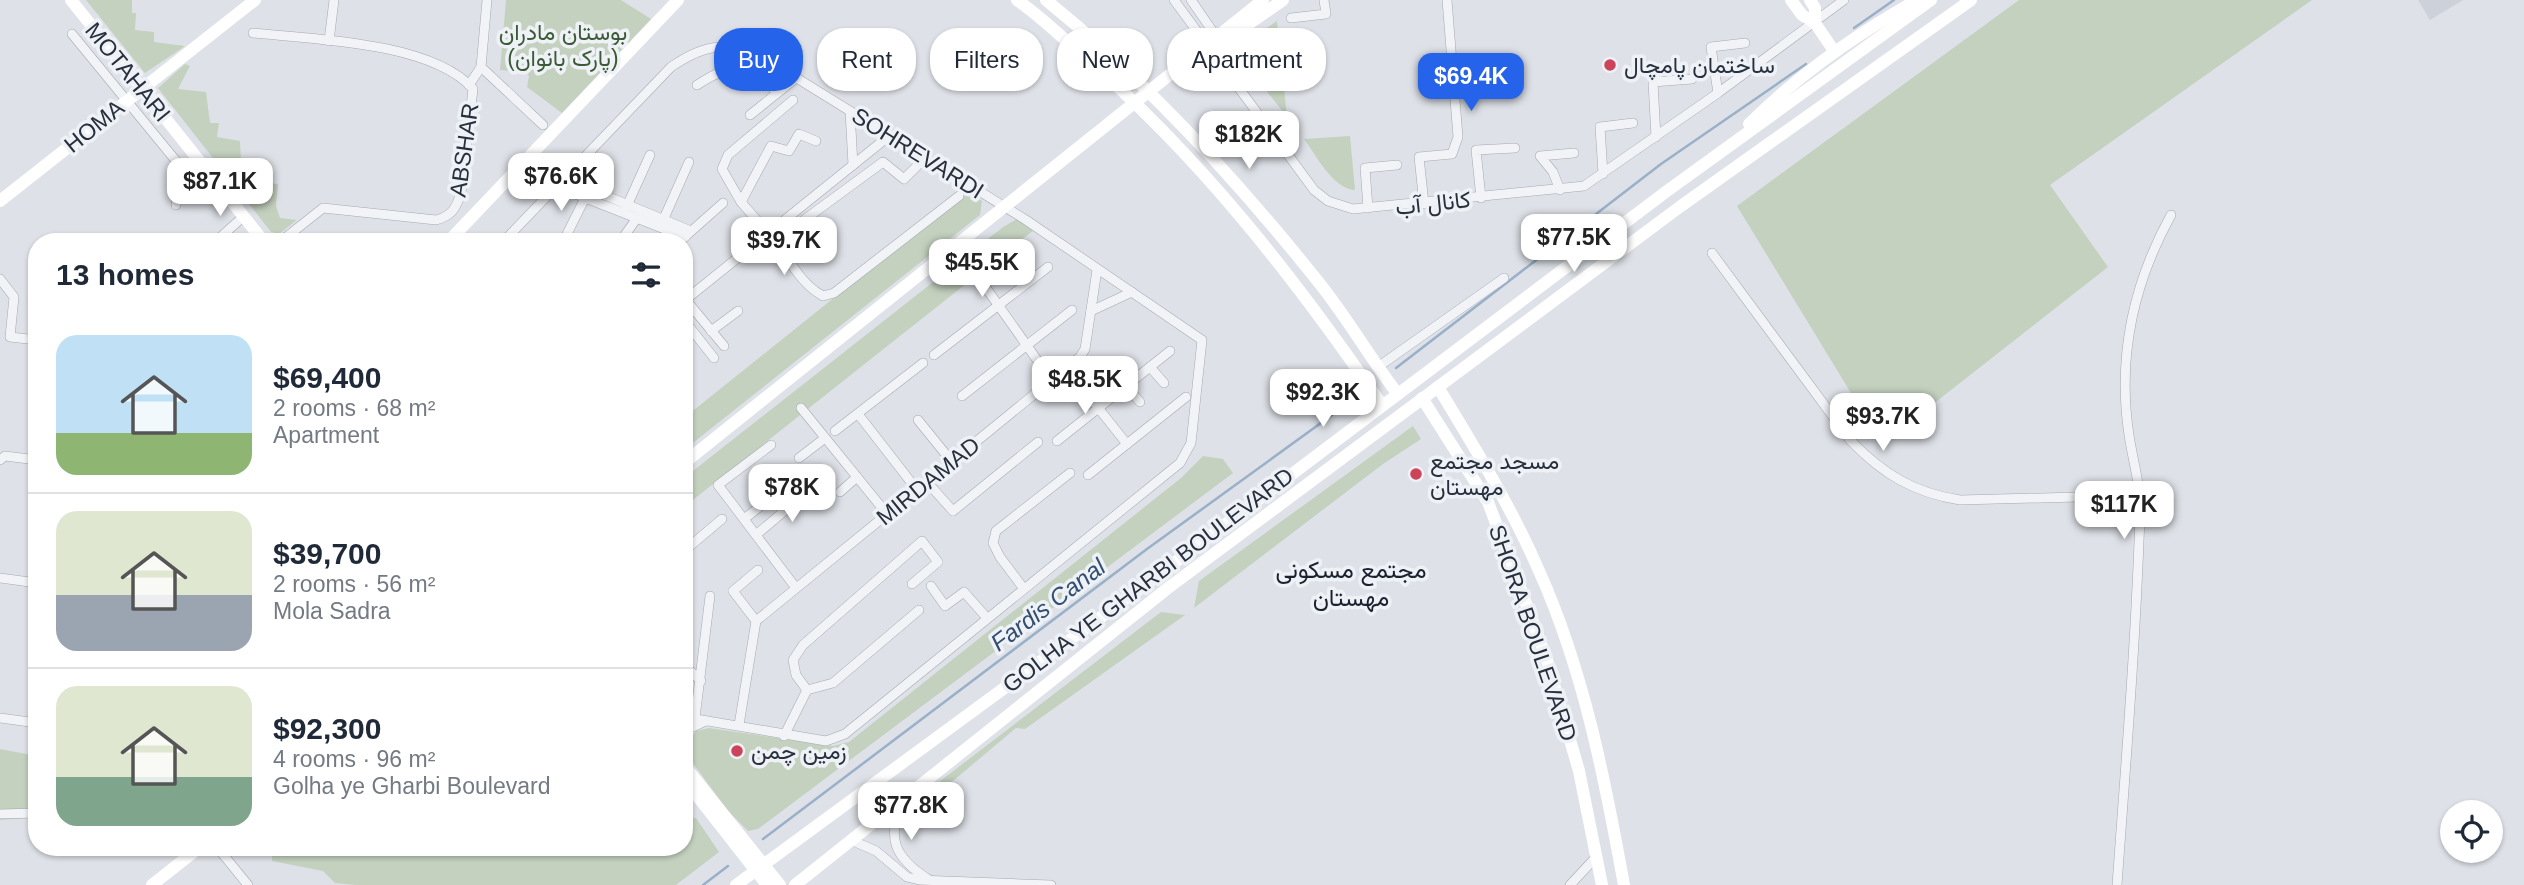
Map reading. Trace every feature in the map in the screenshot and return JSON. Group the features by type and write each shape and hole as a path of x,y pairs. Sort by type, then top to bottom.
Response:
{"main road":[{"name":"MOTAHARI","path":"71,0 257,233"},
{"name":"HOMA","path":"0,201 255,0"},
{"path":"457,233 678,0"},
{"path":"1017,0 1136,102 1272,254 1382,405"},
{"path":"1046,0 1149,92 1247,193 1321,286 1397,393"},
{"path":"1228,28 1263,0"},
{"path":"1243,28 1283,0"},
{"path":"1791,0 1802,15 1815,23 1834,51"},
{"path":"1810,0 1815,8 1815,23"},
{"path":"1721,152 1808,70 1867,27 1917,0"},
{"name":"GOLHA YE GHARBI BOULEVARD","path":"737,885 1268,492 1548,280 1931,0"},
{"name":"GOLHA YE GHARBI BOULEVARD","path":"795,885 1168,588 1560,296 1971,0"},
{"path":"693,456 1167,78"},
{"path":"1548,280 1559,282 1563,287 1560,296"},
{"path":"1363,377 1373,377 1378,367"},
{"name":"SHORA BOULEVARD","path":"1438,387 1503,494 1541,575 1574,668 1605,779 1624,885"},
{"name":"SHORA BOULEVARD","path":"1422,398 1488,502 1563,711 1602,885"},
{"path":"1268,492 1267,501 1280,504"},
{"path":"693,777 760,867 766,885"},
{"path":"693,790 739,848 780,885"},
{"path":"737,885 743,866 739,848"},
{"path":"152,885 189,856"}],"street":[{"path":"329,41 334,0"},
{"path":"469,85 481,67 486,0"},
{"name":"کانال آب","path":"1174,0 1194,28"},
{"path":"1191,0 1213,28"},
{"path":"1291,18 1326,14 1325,0"},
{"path":"1424,204 1419,157 1452,154 1458,137 1447,0"},
{"name":"کانال آب","path":"1240,91 1314,190 1328,201 1353,209 1560,190 1584,186 1603,174 1815,23 1843,0"},
{"name":"ABSHAR","path":"253,33 390,49 413,55 469,85 473,100 461,193 457,206 447,217 436,220 323,208 291,233"},
{"path":"72,34 181,167 176,205"},
{"path":"1718,93 1710,47 1745,43"},
{"name":"SOHREVARDI","path":"511,233 671,67 701,48 714,48"},
{"path":"481,67 543,125"},
{"path":"697,85 722,70 738,67 754,71 777,93"},
{"path":"1656,137 1653,82 1692,79"},
{"name":"SOHREVARDI","path":"803,82 1006,208 1202,340 1203,351 1187,454 1024,589"},
{"path":"750,115 780,91"},
{"path":"768,233 741,202 722,169 728,155 793,100"},
{"path":"850,111 853,165"},
{"path":"1603,174 1600,127 1633,123"},
{"path":"741,202 771,146 789,151 799,134 816,141"},
{"path":"693,294 889,136"},
{"path":"1481,198 1476,149 1515,148"},
{"path":"1560,190 1553,172 1539,156 1574,153"},
{"path":"626,209 650,155"},
{"path":"925,158 904,179 883,162 785,234 782,243 784,253 816,292 823,296 834,293 959,195"},
{"path":"662,224 689,162"},
{"path":"1368,208 1364,168 1397,165"},
{"path":"563,178 679,233"},
{"path":"555,186 585,198 626,209 637,218 662,224"},
{"path":"568,233 585,198"},
{"path":"688,233 723,203"},
{"path":"2117,885 2130,720 2141,488 2129,435 2127,348 2140,280 2171,215"},
{"path":"225,233 244,216"},
{"path":"626,233 637,218"},
{"path":"1712,253 1851,441 1874,466 1895,479 1926,493 1960,500 2115,496 2141,488"},
{"path":"934,355 1048,267"},
{"name":"MIRDAMAD","path":"756,621 1067,369 1085,349 1097,270"},
{"path":"979,278 1052,381"},
{"path":"1378,367 1504,278"},
{"path":"0,279 14,297 10,337 28,339"},
{"path":"1091,311 1132,292"},
{"path":"693,310 724,346"},
{"path":"962,396 1072,310"},
{"path":"711,331 738,311"},
{"path":"693,331 714,358"},
{"path":"1057,441 1170,351"},
{"path":"835,431 923,363"},
{"path":"1150,366 1164,383"},
{"path":"1067,369 1128,444"},
{"path":"1126,386 1140,402"},
{"path":"1088,475 1186,397"},
{"path":"801,408 887,514"},
{"path":"858,414 917,490"},
{"path":"918,420 951,462"},
{"path":"799,458 825,438"},
{"path":"927,482 953,510 1038,442"},
{"path":"771,445 718,485 796,588"},
{"path":"0,460 5,456 28,459"},
{"path":"710,596 695,718 784,736 826,741 845,733 1024,589 1000,557 993,542 996,531 1070,473"},
{"path":"744,519 799,475"},
{"path":"840,492 857,477"},
{"path":"756,535 809,490"},
{"path":"693,543 722,519"},
{"path":"807,690 796,675 793,660 803,645 922,541 938,562 912,584"},
{"path":"739,725 756,621 733,591 758,570"},
{"path":"0,578 28,582"},
{"path":"931,586 946,606 964,592 988,618"},
{"path":"784,736 807,690 833,683 919,610"},
{"path":"693,673 701,681"},
{"path":"0,718 28,722"},
{"path":"693,727 708,721"},
{"path":"903,799 893,822 897,850 907,866 930,880"},
{"path":"0,814 28,813"},
{"path":"853,841 876,851 907,877 1051,885"},
{"path":"224,856 248,885"},
{"path":"1570,885 1597,856"}],"shaded area":[{"path":"2418,0 2463,0 2430,20"}],"green space":[{"path":"86,0 132,0 132,13 136,13 135,30 154,32 154,42 185,46 145,73"},
{"name":"بوستان مادران (پارک بانوان)","path":"506,0 621,0 651,19 562,113 527,87 529,76 526,72 500,70"},
{"path":"2019,0 2312,0 2050,185 2108,267 1882,444 1737,206"},
{"path":"1277,21 1278,28 1266,28"},
{"path":"185,64 190,66 178,89 206,92 210,123 219,123 217,137 240,141 241,162 251,161 252,178 261,183 278,184 276,206 280,218 297,220 280,233 271,232 158,88"},
{"path":"1267,91 1284,91 1287,117"},
{"path":"1350,136 1355,190 1332,178 1304,139"},
{"path":"967,191 982,201 980,215 693,443 693,411"},
{"path":"1017,219 1034,230 693,500 693,471 1003,227"},
{"path":"1413,426 1421,439 1383,464 1194,608 1199,581"},
{"path":"1203,456 1223,459 1233,473 758,829 748,831 728,811 693,763 693,735 696,731 709,728 833,746 849,742 1181,478"},
{"path":"1161,612 1185,615 1025,729 1016,728 941,791 935,785"},
{"path":"0,749 28,754 28,818 0,820"},
{"path":"693,818 696,818 719,852 676,885 356,885 335,883 323,871 272,861 272,856 693,856"}],"waterway":[{"name":"Fardis Canal","path":"1854,28 1894,0"},
{"name":"Fardis Canal","path":"1396,368 1661,164 1806,64"},
{"name":"Fardis Canal","path":"763,839 1147,549 1354,399"},
{"name":"Fardis Canal","path":"703,885 728,866"}],"place":[{"name":"ساختمان پامچال","path":"1610,65"},
{"name":"مسجد مجتمع مهستان","path":"1416,474"},
{"name":"زمین چمن","path":"737,751"}],"district":[{"name":"مجتمع مسکونی مهستان","path":"1351,584"}]}
